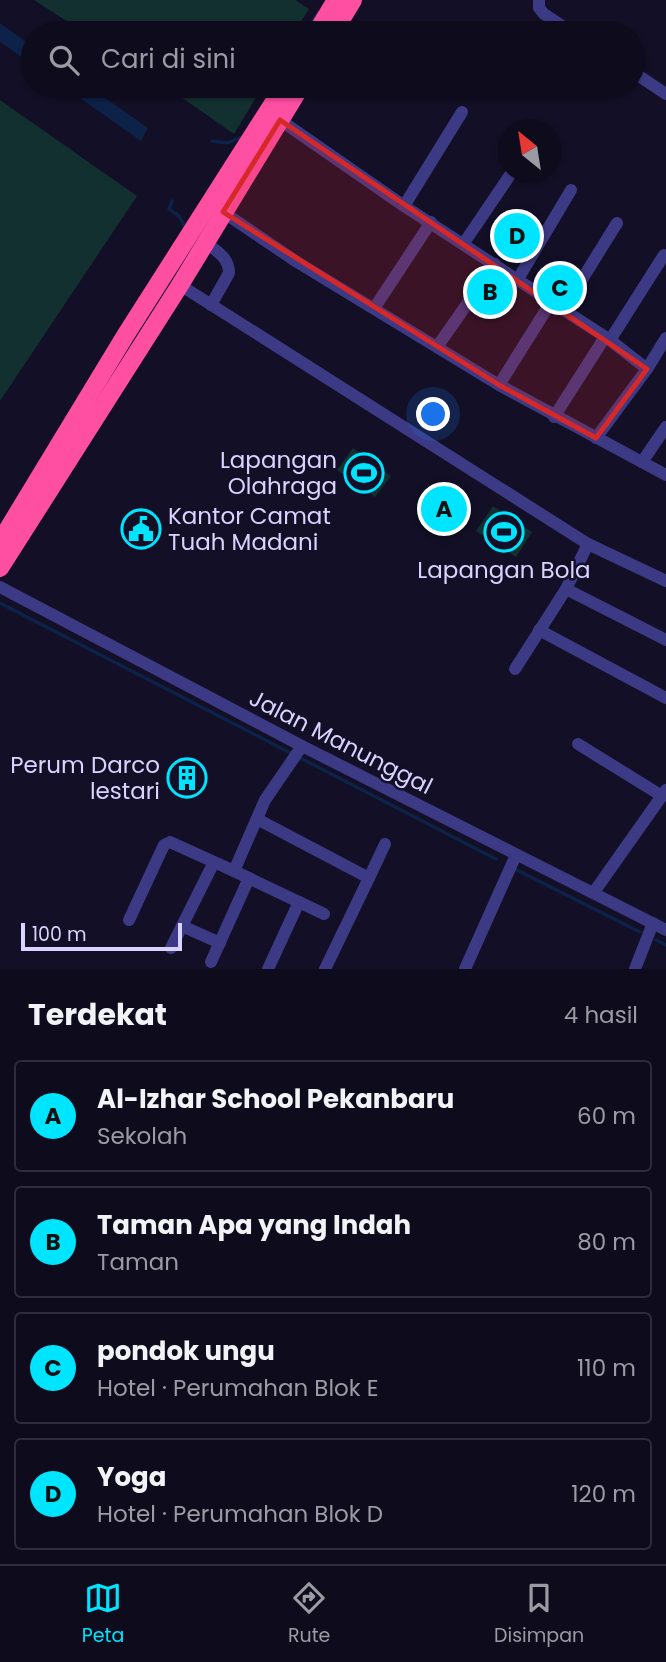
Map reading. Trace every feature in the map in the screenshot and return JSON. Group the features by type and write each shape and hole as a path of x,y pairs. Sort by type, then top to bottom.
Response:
{"highway":[{"path":"325,21 340,0"},
{"path":"336,21 340,0"},
{"path":"80,428 125,336 276,98"},
{"path":"0,542 180,285 294,98"},
{"path":"0,568 63,453"}],"street":[{"path":"539,0 539,8 555,21"},
{"path":"645,80 666,94"},
{"path":"404,206 462,112"},
{"path":"280,120 404,206 607,338 647,369"},
{"path":"464,243 505,182"},
{"path":"518,279 571,190"},
{"path":"223,212 297,262 499,384 666,475"},
{"path":"375,307 431,222"},
{"path":"563,310 617,223"},
{"path":"205,242 222,256 229,267 229,273 211,305"},
{"path":"554,416 664,255"},
{"path":"437,347 495,264"},
{"path":"180,285 588,544 666,581"},
{"path":"499,384 551,302"},
{"path":"596,438 664,344"},
{"path":"642,462 666,427"},
{"path":"515,669 566,589 588,544"},
{"name":"Jalan Manunggal","path":"0,587 302,746 666,930"},
{"path":"566,589 666,640"},
{"path":"539,630 666,698"},
{"path":"578,744 664,793 594,892"},
{"path":"234,871 265,800 302,746"},
{"path":"257,819 369,878"},
{"path":"129,920 164,845 170,842 324,914"},
{"path":"326,969 385,844"},
{"path":"465,969 516,855"},
{"path":"171,948 214,864"},
{"path":"211,962 249,878"},
{"path":"268,969 299,902"},
{"path":"635,969 653,923"},
{"path":"182,926 220,943"}],"highlighted area":[{"path":"280,120 647,369 596,438 499,385 223,212"}],"green space":[{"path":"34,0 295,0 309,9 302,21 66,21"},
{"path":"182,98 256,98 234,134"},
{"path":"0,100 137,196 0,401"},
{"name":"Lapangan Olahraga","path":"353,448 391,476 375,497 337,470"},
{"name":"Lapangan Bola","path":"493,506 532,532 516,557 476,531"}],"water":[{"path":"0,23 21,38 21,57 0,42"},
{"path":"80,98 105,98 148,128 141,141"}],"waterway":[{"path":"313,21 318,13"},
{"path":"212,141 227,143 242,137"},
{"path":"172,201 169,209 179,216 186,229"},
{"path":"0,603 496,859"},
{"path":"515,869 640,932"},
{"path":"656,940 666,945"}],"place":[{"name":"Yoga","path":"517,236"},
{"name":"pondok ungu","path":"560,288"},
{"name":"Taman Apa yang Indah","path":"490,292"},
{"name":"Lapangan Olahraga","path":"364,473"},
{"name":"Al-Izhar School Pekanbaru","path":"444,509"},
{"name":"Kantor Camat Tuah Madani","path":"141,529"},
{"name":"Lapangan Bola","path":"504,532"},
{"name":"Perum Darco lestari","path":"187,778"}]}
